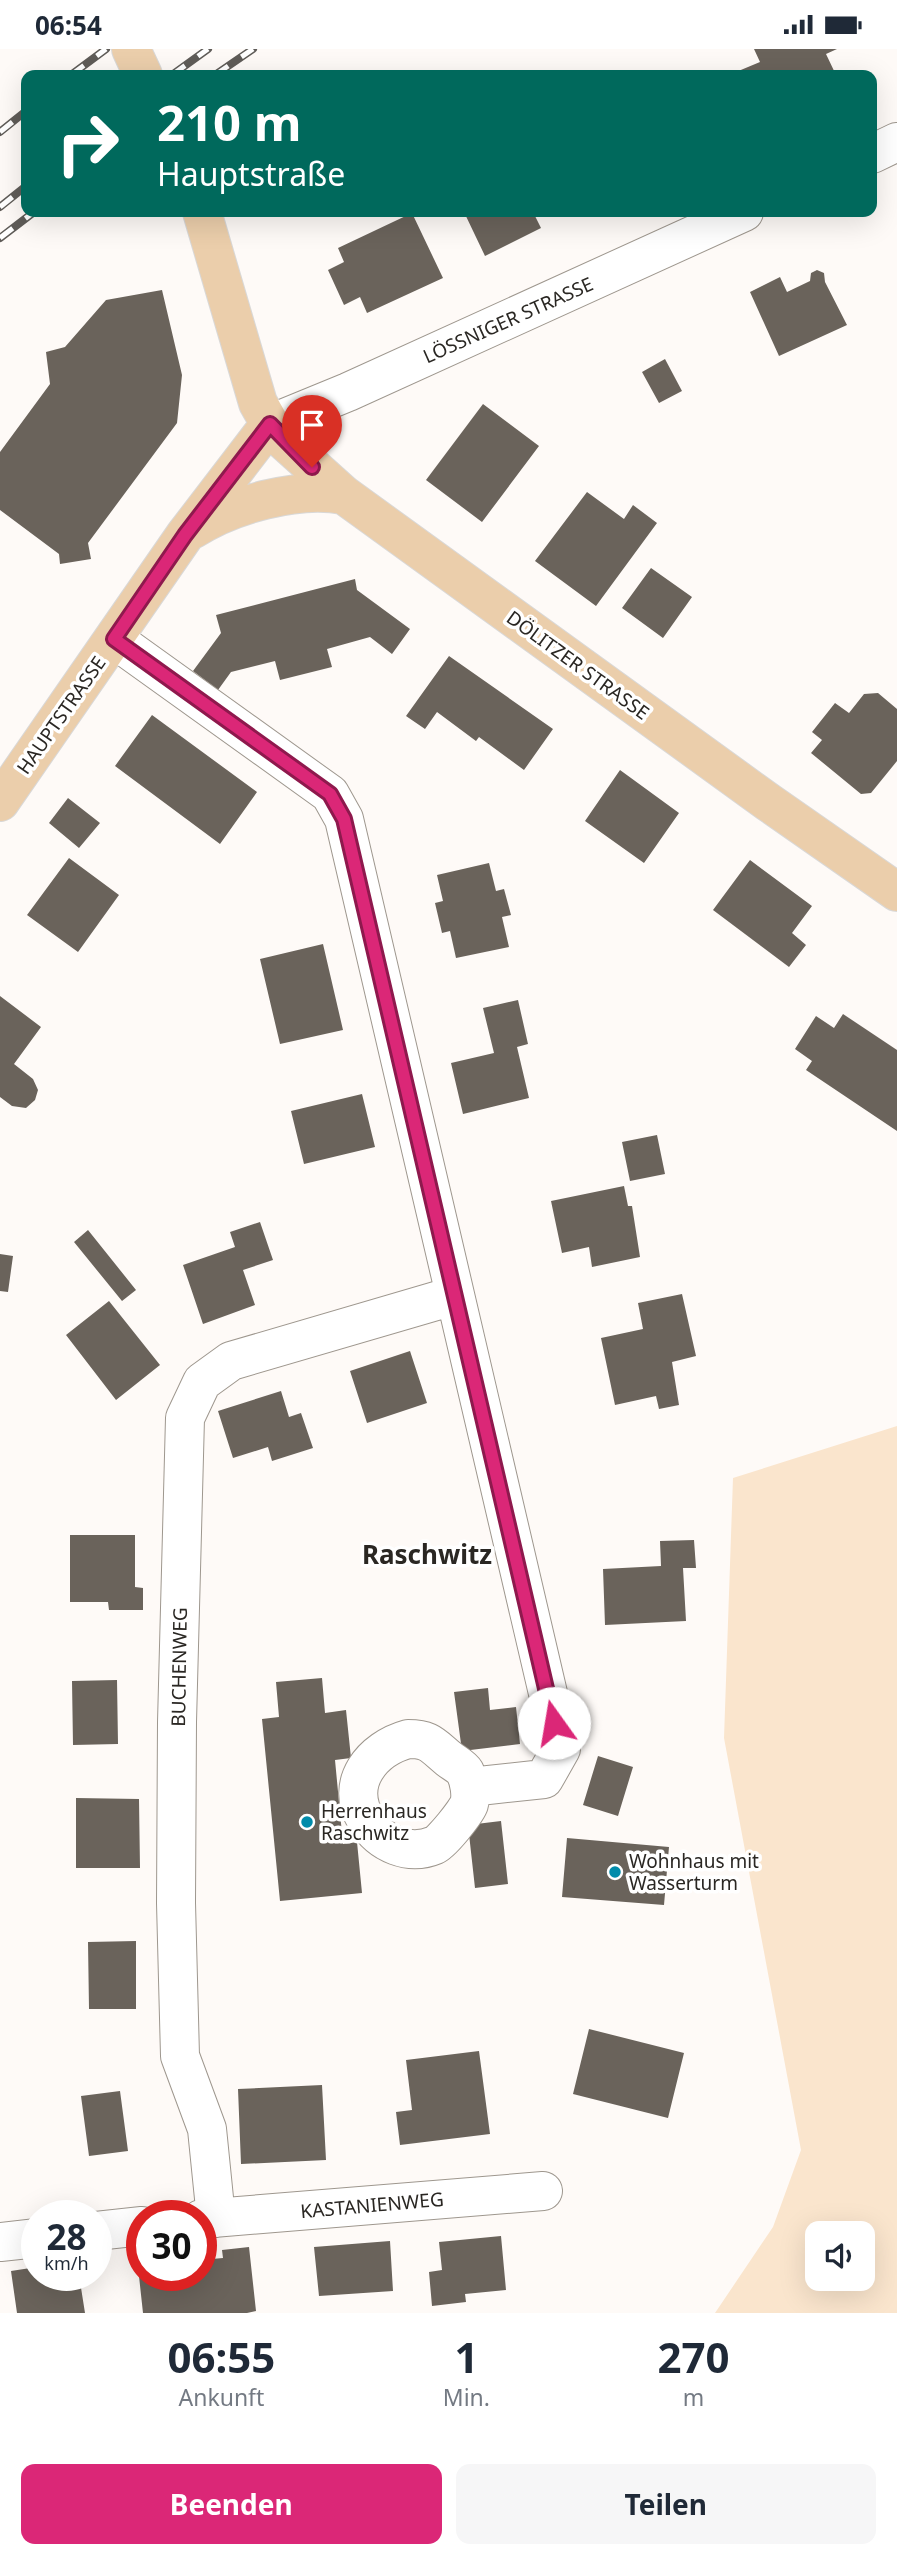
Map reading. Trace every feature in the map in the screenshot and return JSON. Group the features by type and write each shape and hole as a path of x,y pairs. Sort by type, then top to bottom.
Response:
{"main road":[{"path":"131,49 141,70"},
{"name":"DÖLITZER STRASSE","path":"203,217 251,384 270,424 292,449 344,495 768,802 897,892"},
{"name":"HAUPTSTRASSE","path":"0,802 185,535 270,424"},
{"path":"185,535 221,514 256,503 319,492 344,495"}],"street":[{"path":"877,152 897,142"},
{"name":"LÖSSNIGER STRASSE","path":"270,424 348,392 733,217"},
{"path":"114,639 330,794 344,819 453,1296 561,1749 544,1779 470,1787"},
{"name":"BUCHENWEG","path":"208,2200 207,2129 180,2056 176,1819 185,1418 202,1382 231,1361 453,1296"},
{"name":"KASTANIENWEG","path":"217,2218 543,2191"},
{"path":"0,2242 21,2240"}],"shaded area":[{"path":"897,1426 897,2313 715,2313 773,2227 801,2150 724,1738 733,1478"}],"building":[{"path":"754,49 837,49 826,54 834,70 741,70 760,62"},
{"path":"404,217 414,217 443,278 367,313 360,297 344,305 328,270 344,262 338,248"},
{"path":"466,217 536,217 541,228 485,256"},
{"path":"817,270 824,273 825,282 847,325 779,356 750,292 780,277 787,292 810,281 811,273"},
{"path":"162,290 182,375 177,423 88,543 91,559 60,564 59,554 0,510 0,452 50,384 46,352 65,347 106,300"},
{"path":"665,359 682,391 659,403 642,372"},
{"path":"483,404 539,446 482,522 426,480"},
{"path":"587,492 624,519 633,505 657,523 596,606 535,561"},
{"path":"651,568 692,597 663,638 622,608"},
{"path":"355,579 357,590 410,629 392,654 370,637 327,649 332,667 280,680 275,661 231,672 218,690 193,671 221,633 216,615"},
{"path":"449,656 553,729 524,770 479,737 476,741 437,712 425,729 406,716"},
{"path":"878,693 897,709 897,761 871,793 861,794 811,753 822,740 812,732 835,703 849,713 864,694"},
{"path":"152,715 257,792 220,844 115,766"},
{"path":"620,770 679,813 644,863 585,821"},
{"path":"68,798 100,823 79,848 49,823"},
{"path":"69,858 119,895 78,952 27,915"},
{"path":"750,860 812,906 792,933 806,945 789,967 713,910"},
{"path":"489,863 496,891 504,889 511,915 502,917 509,947 456,958 450,931 442,933 435,903 443,901 437,875"},
{"path":"323,944 343,1030 280,1044 260,959"},
{"path":"0,996 41,1027 14,1064 33,1079 38,1090 35,1100 26,1108 12,1106 0,1097"},
{"path":"518,1000 528,1044 517,1047 529,1098 463,1114 451,1063 494,1053 483,1008"},
{"path":"843,1014 897,1050 897,1131 806,1070 812,1061 795,1049 816,1016 834,1028"},
{"path":"362,1094 375,1147 304,1164 291,1111"},
{"path":"657,1135 665,1174 630,1181 622,1142"},
{"path":"624,1186 628,1206 632,1206 640,1257 592,1267 589,1247 562,1253 551,1201"},
{"path":"260,1222 273,1260 243,1270 255,1305 203,1324 183,1265 235,1247 230,1232"},
{"path":"88,1230 136,1290 122,1301 74,1242"},
{"path":"0,1254 13,1256 8,1292 0,1291"},
{"path":"682,1294 696,1356 672,1362 679,1405 659,1409 656,1396 615,1405 601,1338 643,1329 638,1303"},
{"path":"109,1301 160,1365 116,1400 66,1335"},
{"path":"410,1351 427,1403 367,1423 350,1371"},
{"path":"281,1391 289,1417 301,1413 313,1448 272,1461 268,1447 233,1458 218,1411"},
{"path":"70,1535 135,1535 135,1587 143,1588 143,1610 109,1610 108,1602 70,1602"},
{"path":"694,1540 696,1568 683,1568 686,1621 605,1625 603,1569 661,1566 660,1541"},
{"name":"Herrenhaus Raschwitz","path":"322,1678 325,1713 346,1710 351,1758 335,1760 343,1844 357,1842 362,1893 280,1901 262,1719 279,1717 276,1682"},
{"path":"117,1680 118,1744 73,1745 72,1681"},
{"path":"488,1688 490,1710 516,1707 520,1744 462,1751 454,1692"},
{"path":"598,1756 633,1767 618,1816 583,1805"},
{"path":"76,1798 139,1799 140,1868 76,1868"},
{"path":"501,1821 508,1884 475,1888 468,1825"},
{"name":"Wohnhaus mit Wasserturm","path":"567,1838 669,1847 664,1905 562,1897"},
{"path":"136,1941 136,2009 89,2009 88,1942"},
{"path":"589,2029 684,2053 668,2118 573,2094"},
{"path":"479,2051 490,2134 400,2145 396,2112 412,2110 406,2060"},
{"path":"322,2085 326,2160 241,2164 238,2089"},
{"path":"120,2091 128,2151 89,2156 81,2096"},
{"path":"501,2236 506,2290 465,2294 466,2302 432,2306 429,2272 442,2270 439,2242"},
{"path":"390,2241 393,2291 319,2296 314,2247"},
{"path":"249,2247 256,2311 143,2313 141,2291 217,2291 217,2259 223,2258 222,2250"},
{"path":"21,2269 21,2291 82,2291 85,2313 17,2313 11,2271"}],"railway":[{"path":"78,70 106,49"},
{"path":"179,70 208,49"},
{"path":"222,70 253,49"},
{"path":"0,132 21,115"},
{"path":"0,207 21,190"},
{"path":"0,238 27,217"}],"place":[{"name":"Herrenhaus Raschwitz","path":"307,1822"},
{"name":"Wohnhaus mit Wasserturm","path":"615,1872"}],"district":[{"name":"Raschwitz","path":"427,1555"}],"route":[{"path":"312,467 270,424 185,535 114,639 330,794 344,819 554,1723"}]}
